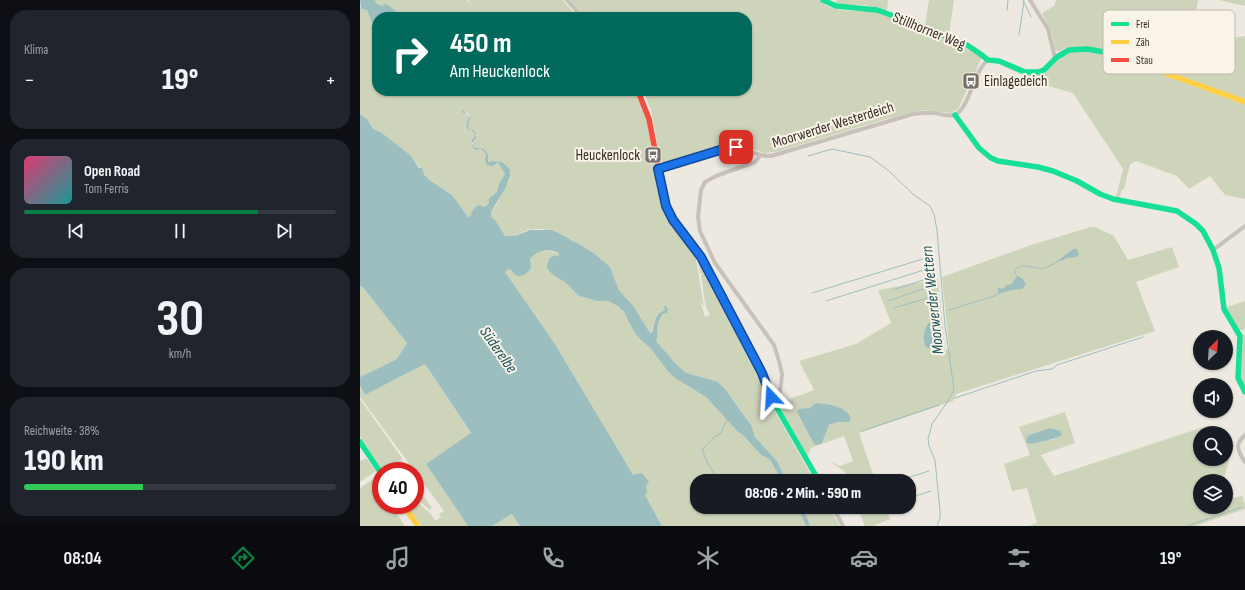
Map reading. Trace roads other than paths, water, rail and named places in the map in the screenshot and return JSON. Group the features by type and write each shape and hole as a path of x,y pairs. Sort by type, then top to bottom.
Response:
{"street":[{"path":"567,0 578,12"},
{"name":"Stillhorner Weg","path":"823,0 838,7 868,7 877,10 956,40 984,56 988,60 1030,73 1044,70 1055,58"},
{"path":"1030,0 1048,29 1055,58 1062,53 1073,49 1103,52"},
{"path":"988,60 981,67 963,107 955,115 985,154 998,161 1038,167 1053,171 1077,181 1100,194 1113,198 1183,214 1203,231 1213,250 1219,268 1224,309 1240,336 1238,378 1245,392"},
{"path":"1168,74 1245,102"},
{"path":"640,96 649,120 666,206 673,220 701,257 762,373 774,403 815,474"},
{"name":"Moorwerder Westerdeich","path":"774,403 778,401 782,380 781,368 777,353 774,345 721,273 703,237 698,218 702,186 706,180 754,162 760,156 777,155 913,114 924,113 950,116 955,115"},
{"path":"658,169 730,147 740,147 760,156"},
{"path":"1213,250 1245,226"},
{"path":"1245,435 1238,442 1237,447 1240,456 1245,462"},
{"path":"360,442 374,462"},
{"path":"409,514 418,526"},
{"path":"837,514 843,526"}],"water":[{"path":"360,0 375,0 376,3 382,6 384,4 388,5 397,12 372,12 372,23 367,10 361,9"},
{"path":"462,110 470,117 468,126 469,130 466,125 469,117 462,112"},
{"name":"Süderelbe","path":"360,114 367,119 373,129 382,133 411,156 419,168 422,168 428,179 452,195 468,217 471,216 472,211 479,205 485,207 489,203 489,198 497,192 499,184 505,174 497,163 493,166 487,165 485,153 481,149 476,150 472,146 472,143 476,148 482,148 486,151 488,162 500,162 510,170 510,176 506,187 491,213 491,217 496,221 505,236 515,236 530,230 552,230 595,254 610,267 619,290 634,307 650,333 652,332 657,316 665,310 664,306 666,306 668,310 667,313 663,314 660,318 656,341 685,372 718,382 726,390 751,425 755,437 777,461 784,474 778,474 770,460 761,455 706,397 675,378 666,369 652,350 636,335 624,312 619,307 608,301 597,301 579,296 566,283 553,275 547,268 548,262 551,257 559,256 559,253 547,250 539,252 530,259 531,268 524,275 519,276 514,274 509,269 505,272 555,344 633,475 642,473 649,482 646,486 647,492 645,495 662,526 520,526 512,514 492,526 468,526 426,464 471,433 425,364 365,395 360,385 360,377 397,359 407,343 362,286 360,287"},
{"path":"473,129 476,133 476,138 472,143 475,134 472,130 469,130"},
{"path":"1073,249 1077,249 1079,255 1062,261 1059,260"},
{"path":"1018,276 1023,279 1026,284 1022,289 1011,290 998,294 998,288 1003,289 1007,285 1012,284"},
{"path":"937,318 939,319 937,330 940,334 941,342 936,347 927,348 924,340 925,330 929,322"},
{"path":"817,403 842,408 851,419 849,422 838,422 829,425 822,443 818,445 814,444 797,412 799,409 810,408"},
{"path":"1050,428 1058,430 1062,435 1036,443 1029,444 1026,442 1029,435"},
{"path":"800,514 806,514 807,517 810,526 806,526"}],"waterway":[{"path":"1007,10 1008,0"},
{"path":"1023,0 1031,17"},
{"path":"1019,35 1024,1"},
{"name":"Moorwerder Wettern","path":"808,156 832,149 870,157 889,171 914,195 930,206 934,214 937,230 945,326 954,389 948,401 932,424 928,439 929,446 935,460 940,511 940,518 937,526"},
{"path":"812,293 926,258 933,309"},
{"path":"1018,277 1014,272 1016,268 1023,266 1044,268 1059,260"},
{"path":"826,301 927,269"},
{"path":"893,290 929,278"},
{"path":"888,301 929,287"},
{"path":"949,310 998,294"},
{"path":"894,308 931,297"},
{"path":"955,398 1036,371 1052,369 1057,365 1143,337"},
{"path":"862,431 939,405"},
{"path":"714,474 702,450 713,438 720,434 727,420"},
{"path":"916,475 929,471"},
{"path":"916,496 931,491"},
{"path":"1187,526 1242,507"}],"place":[{"name":"Einlagedeich","path":"971,81"},
{"name":"Heuckenlock","path":"653,155"}]}
